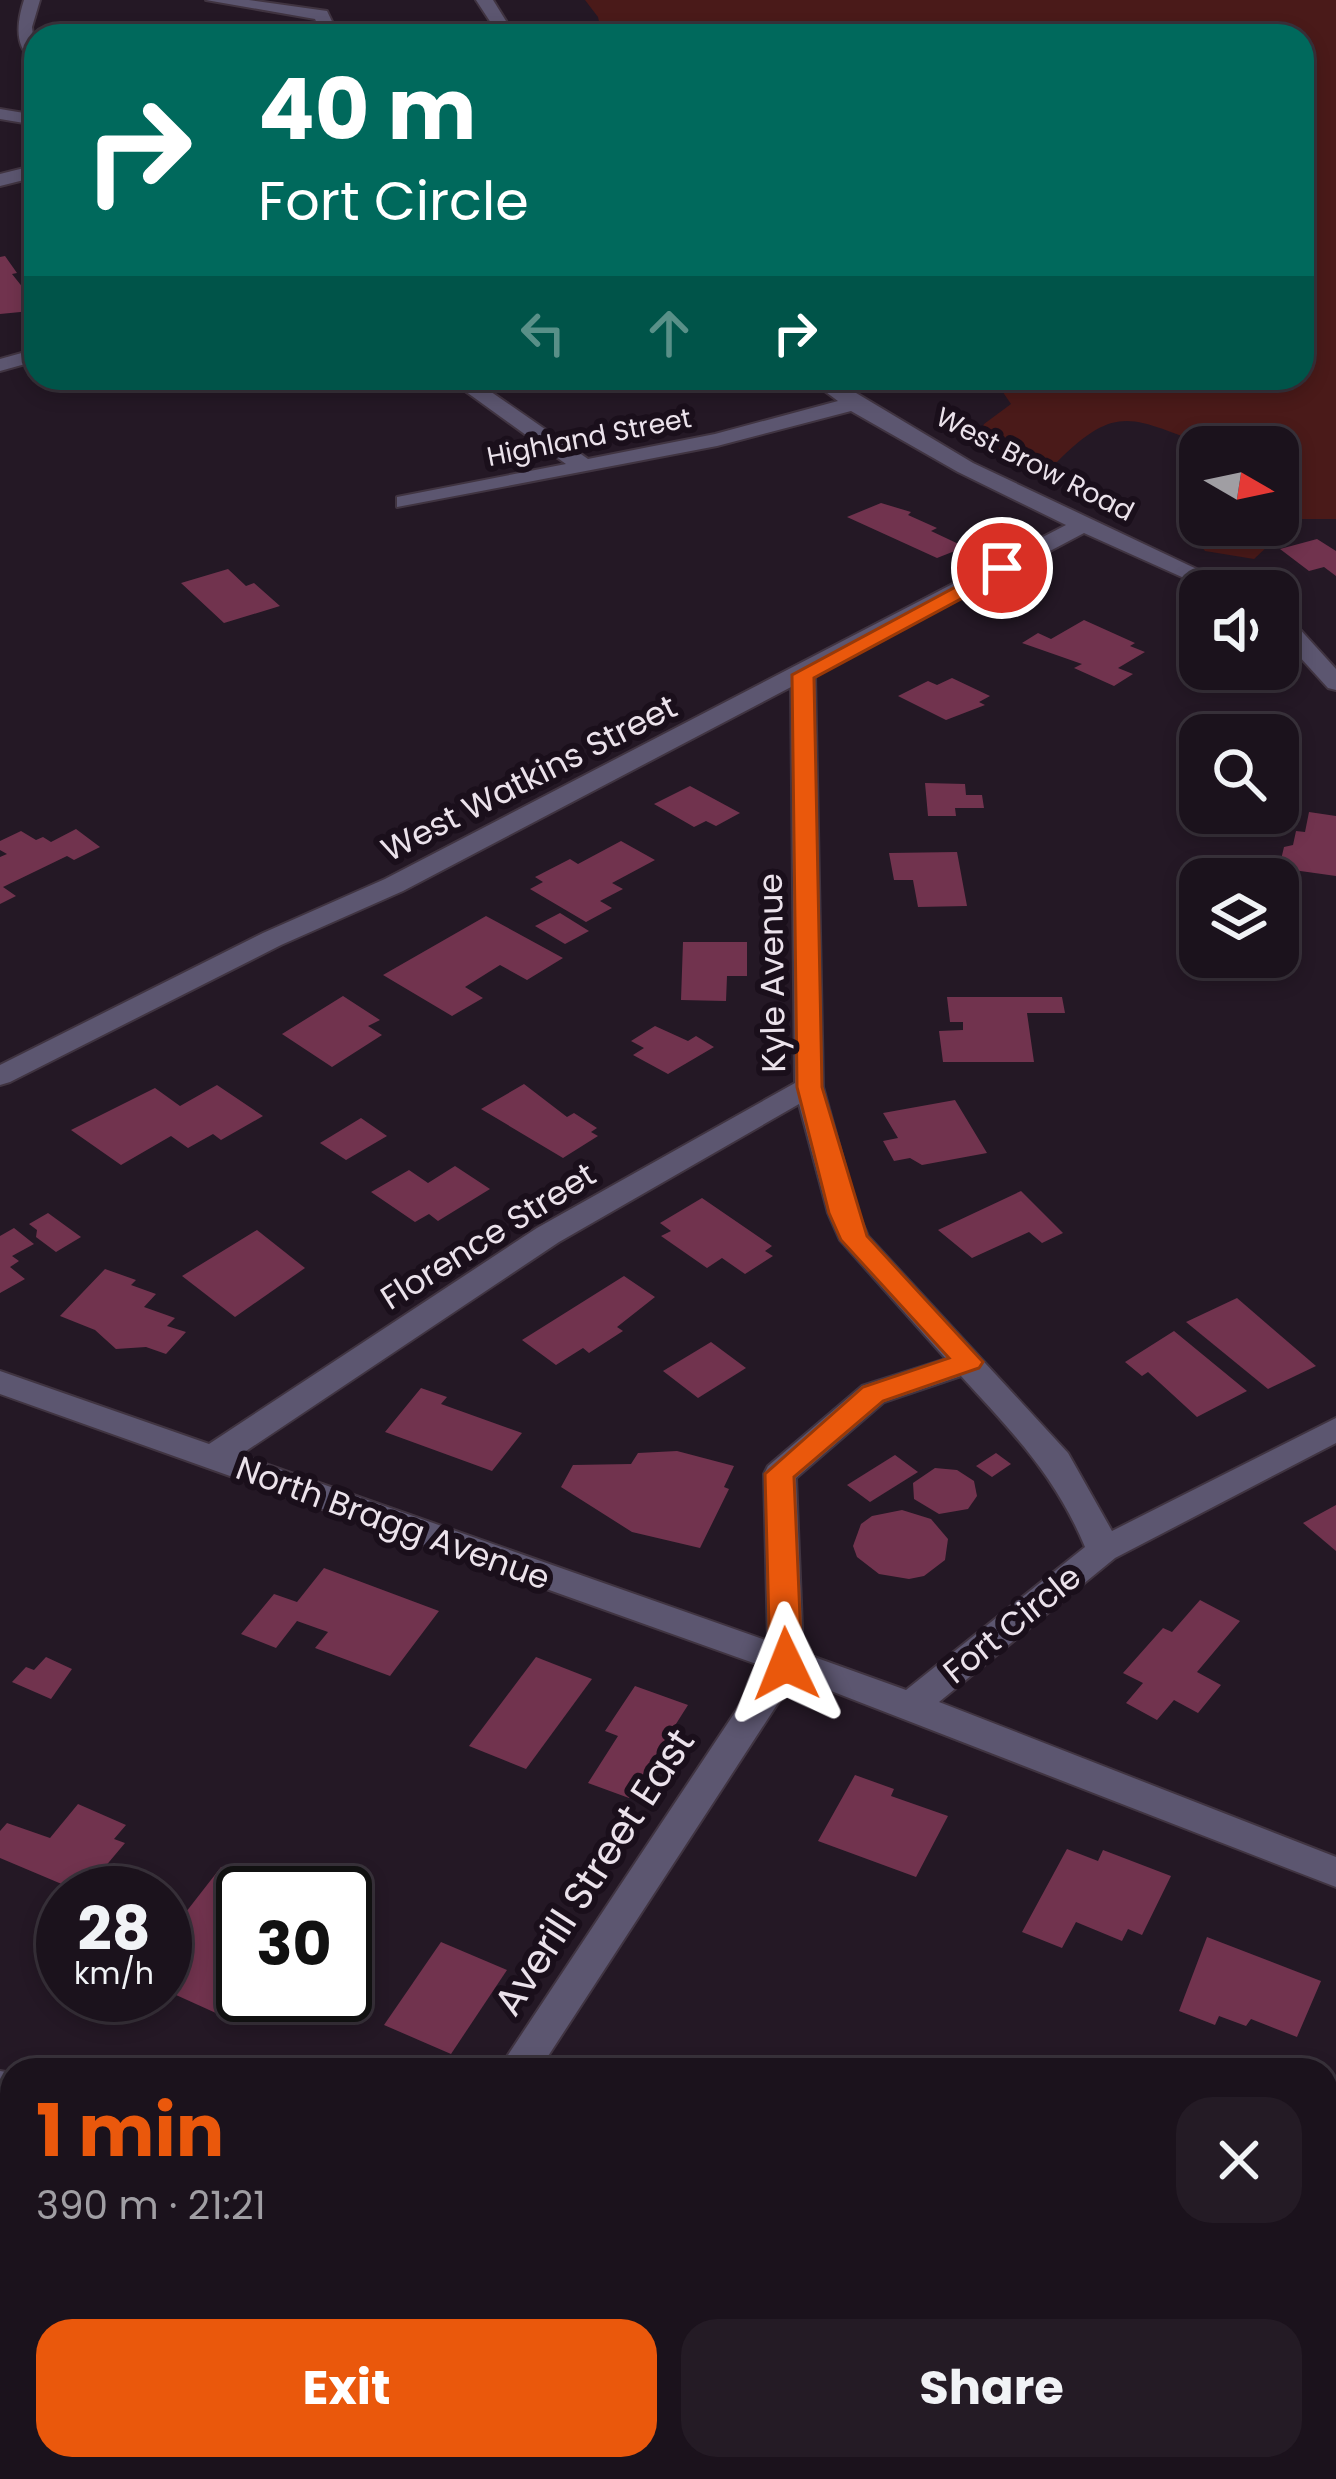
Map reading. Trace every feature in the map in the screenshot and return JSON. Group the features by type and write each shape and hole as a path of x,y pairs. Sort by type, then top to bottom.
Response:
{"street":[{"path":"214,0 327,11 329,24"},
{"path":"484,0 501,24"},
{"path":"474,390 582,465"},
{"name":"West Brow Road","path":"834,390 1081,526 1183,570"},
{"name":"Highland Street","path":"405,502 717,440 853,404"},
{"name":"West Watkins Street","path":"0,1076 272,939 394,885 1081,526"},
{"path":"1299,643 1336,683"},
{"name":"Kyle Avenue","path":"803,675 809,1087 843,1213 855,1240 969,1362"},
{"name":"Florence Street","path":"212,1458 548,1235 809,1087"},
{"path":"786,1664 779,1474 873,1394 969,1362"},
{"name":"Fort Circle","path":"786,1664 911,1705 1103,1550 1082,1500 1057,1461 969,1362"},
{"name":"North Bragg Avenue","path":"0,1382 786,1664"},
{"path":"1103,1550 1336,1430"},
{"name":"Averill Street East","path":"526,2058 786,1664"},
{"path":"911,1705 1336,1873"}],"shaded area":[{"path":"585,0 1336,0 1336,519 1299,519 1299,426 1179,426 1179,435 1146,424 1114,422 1097,429 1057,462 1007,460 974,447 984,424 1011,404 1001,390 1314,390 1314,24 599,24"},
{"path":"1201,546 1268,546 1254,559 1205,551"}],"building":[{"path":"5,256 17,273 12,274 24,289 24,312 0,314 0,257"},
{"path":"881,503 911,512 908,515 937,528 931,531 965,547 937,558 847,517"},
{"path":"1317,539 1336,551 1336,576 1324,567 1309,571 1280,549"},
{"path":"228,569 246,586 254,583 280,606 224,623 181,583"},
{"path":"1084,620 1145,652 1118,668 1133,674 1114,686 1074,668 1082,664 1022,643 1038,633 1051,639"},
{"path":"952,678 990,696 979,702 985,705 946,720 898,696 928,681 937,685"},
{"path":"925,783 965,784 966,795 982,795 984,808 955,808 956,816 928,816"},
{"path":"690,786 740,813 716,826 706,821 694,827 654,804"},
{"path":"1309,812 1336,816 1336,876 1299,871 1299,858 1281,858 1295,834 1305,832"},
{"path":"76,829 100,847 74,860 67,856 3,887 16,896 0,904 0,857 7,854 0,850 0,841 21,831 51,842"},
{"path":"621,841 655,860 612,883 623,889 600,901 612,908 586,922 530,889 543,882 535,877 570,859 578,864"},
{"path":"957,852 967,906 918,907 913,880 894,880 889,853"},
{"path":"560,913 589,931 565,944 535,926"},
{"path":"486,916 563,958 527,980 500,965 465,987 483,998 452,1016 383,975"},
{"path":"683,942 747,942 747,976 727,976 726,1001 681,1000"},
{"path":"343,996 380,1020 368,1026 382,1035 332,1067 282,1034"},
{"path":"947,997 1062,997 1065,1013 1027,1013 1034,1062 943,1062 939,1031 963,1030 963,1022 950,1022"},
{"path":"655,1026 688,1041 696,1036 714,1047 668,1074 633,1055 644,1048 631,1041"},
{"path":"524,1084 567,1117 574,1113 597,1128 591,1132 598,1136 563,1158 481,1109"},
{"path":"217,1085 263,1116 221,1140 213,1134 188,1148 171,1136 121,1165 71,1130 155,1088 180,1106"},
{"path":"955,1100 987,1153 922,1165 910,1158 894,1161 883,1141 898,1138 883,1113"},
{"path":"361,1118 387,1136 346,1160 320,1143"},
{"path":"455,1166 490,1189 438,1221 429,1214 415,1222 371,1192 409,1170 428,1183"},
{"path":"1021,1191 1063,1233 1042,1243 1029,1232 972,1258 938,1230"},
{"path":"702,1198 772,1246 765,1251 773,1256 745,1274 722,1258 707,1268 661,1236 671,1231 660,1223"},
{"path":"48,1213 81,1237 56,1252 36,1237 37,1230 29,1224"},
{"path":"14,1228 34,1244 12,1256 19,1261 10,1267 25,1279 0,1293 0,1236"},
{"path":"257,1230 305,1268 235,1317 182,1276"},
{"path":"105,1269 136,1280 131,1285 156,1294 144,1307 175,1318 167,1326 186,1332 166,1354 146,1347 116,1349 95,1330 60,1316"},
{"path":"624,1276 655,1297 617,1327 623,1331 589,1353 583,1348 556,1365 522,1340"},
{"path":"1237,1298 1316,1366 1268,1389 1186,1322"},
{"path":"1174,1331 1247,1391 1197,1417 1148,1372 1142,1376 1125,1362"},
{"path":"711,1342 746,1368 698,1398 663,1371"},
{"path":"421,1388 447,1397 441,1404 522,1433 492,1471 385,1432"},
{"path":"677,1451 734,1466 724,1487 729,1489 700,1548 632,1532 561,1487 573,1465 631,1464 638,1453"},
{"path":"996,1453 1011,1464 992,1477 976,1466"},
{"path":"895,1455 918,1472 870,1502 847,1485"},
{"path":"935,1468 957,1470 974,1481 977,1496 968,1509 939,1514 914,1499 913,1483"},
{"path":"1336,1505 1336,1551 1303,1523"},
{"path":"902,1510 931,1519 948,1539 945,1560 924,1576 909,1579 879,1574 857,1557 853,1546 861,1524 872,1516"},
{"path":"324,1568 439,1611 390,1676 315,1648 328,1632 297,1621 276,1648 241,1634 274,1594 297,1602"},
{"path":"1200,1600 1240,1621 1197,1672 1221,1685 1198,1713 1174,1700 1157,1720 1126,1703 1143,1683 1123,1673 1163,1628 1172,1632"},
{"path":"46,1657 72,1669 51,1699 12,1682 26,1667 34,1670"},
{"path":"536,1657 592,1679 526,1769 469,1746"},
{"path":"635,1686 688,1705 629,1798 588,1783 618,1736 605,1731"},
{"path":"855,1775 894,1789 891,1796 948,1816 916,1877 818,1841"},
{"path":"78,1804 126,1825 114,1839 125,1843 106,1866 36,1866 36,1873 0,1858 0,1831 7,1823 50,1838"},
{"path":"1067,1849 1098,1861 1103,1850 1171,1876 1142,1935 1128,1929 1122,1941 1076,1922 1062,1948 1022,1932"},
{"path":"216,1873 216,2013 192,2002 192,1904"},
{"path":"1207,1937 1321,1981 1297,2037 1251,2019 1246,2026 1219,2016 1215,2025 1179,2011"},
{"path":"441,1942 507,1970 451,2054 384,2025"}],"route":[{"path":"786,1664 779,1474 873,1394 969,1362 855,1240 843,1213 809,1087 803,675 1002,568"}]}
